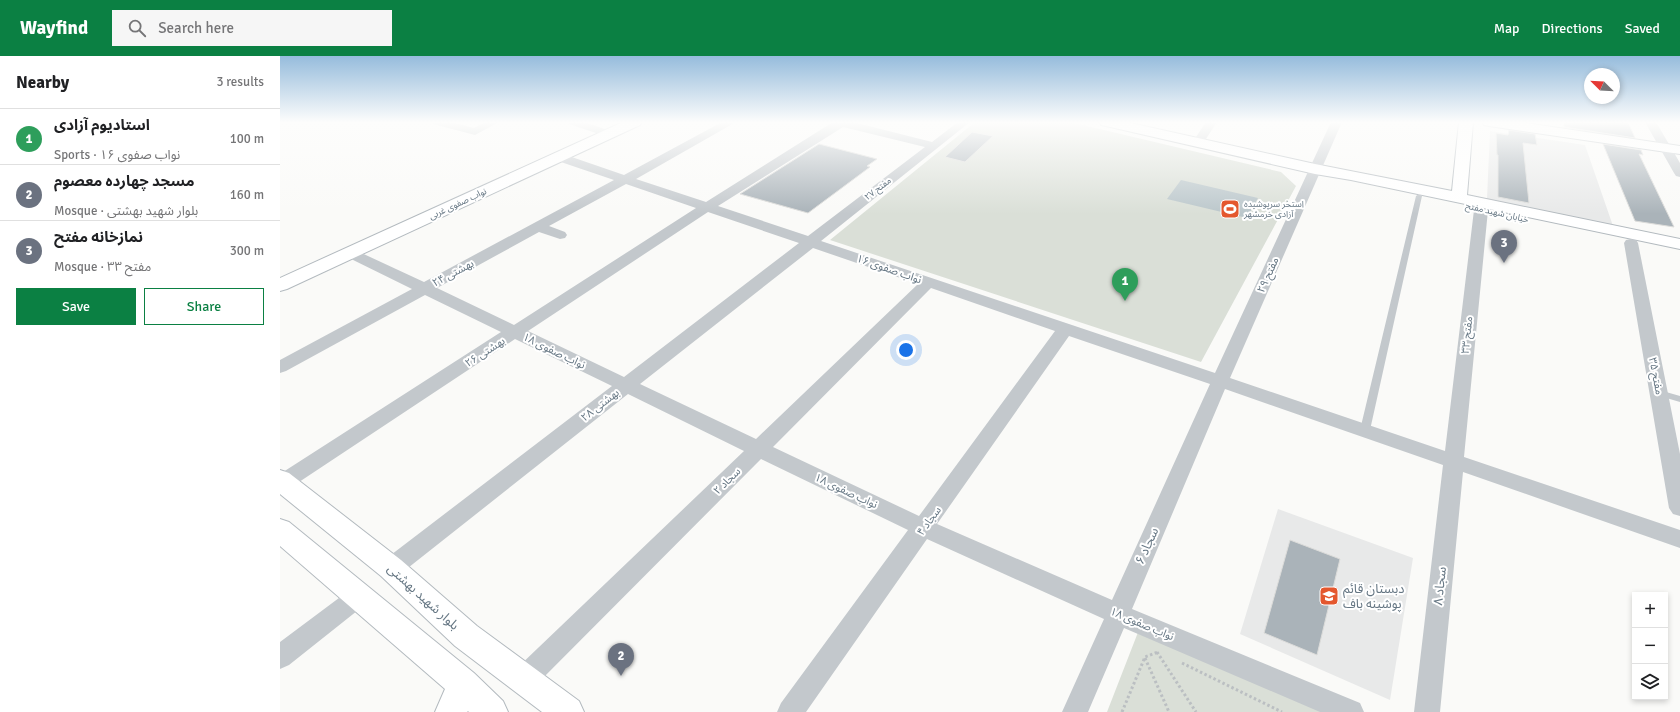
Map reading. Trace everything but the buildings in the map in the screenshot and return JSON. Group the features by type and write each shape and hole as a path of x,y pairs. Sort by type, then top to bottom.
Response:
{"street":[{"name":"نواب صفوی غربی","path":"280,285 569,153"},
{"name":"بهشتی ۲۴","path":"280,367 676,153"},
{"name":"بهشتی ۲۶","path":"281,481 516,333 707,207 794,153"},
{"name":"مفتح ۲۷","path":"809,242 926,153"},
{"name":"خیابان شهید مفتح","path":"1241,153 1680,244"},
{"name":"مفتح ۲۹","path":"1220,380 1323,153"},
{"path":"1459,198 1463,153"},
{"path":"1674,153 1680,173"},
{"name":"نواب صفوی ۱۶","path":"559,157 1220,380 1680,539"},
{"name":"خیابان شهید مفتح","path":"1315,169 1348,180 1680,254"},
{"name":"مفتح ۳۳","path":"1453,461 1481,210"},
{"path":"538,227 560,235"},
{"name":"بهشتی ۲۸","path":"391,568 809,242"},
{"name":"مفتح ۳۵","path":"1631,243 1680,508"},
{"name":"نواب صفوی ۱۸","path":"350,254 924,528 1118,614 1351,712"},
{"path":"463,254 478,260"},
{"name":"سجاد ۲","path":"524,679 929,282"},
{"name":"سجاد ۴","path":"790,712 924,528 1066,328"},
{"name":"سجاد ۶","path":"1075,712 1220,380"},
{"name":"سجاد ۸","path":"1427,712 1453,461"},
{"name":"بلوار شهید بهشتی","path":"281,481 391,568 466,636 568,712"},
{"path":"280,530 359,596 457,698 492,712"},
{"path":"280,657 359,596"}],"lane":[{"path":"1365,430 1419,196"},
{"path":"1659,393 1680,399"}],"path":[{"path":"1122,712 1145,657 1157,652 1164,655"},
{"path":"1157,652 1196,712"},
{"path":"1145,657 1170,712"},
{"path":"1178,662 1282,712"}],"shaded area":[{"path":"937,153 1199,153 1281,172 1296,186 1201,362 830,240"},
{"path":"1489,153 1588,153 1613,226 1487,199"},
{"name":"استخر سرپوشیده آزادی خرمشهر","path":"1181,180 1258,198 1247,218 1167,199"},
{"name":"دبستان قائم پوشینه باف","path":"1278,509 1413,558 1390,700 1240,634"},
{"path":"1142,622 1342,712 1107,712"}],"place":[{"name":"استخر سرپوشیده آزادی خرمشهر","path":"1230,209"},
{"name":"نمازخانه مفتح","path":"1504,263"},
{"name":"استادیوم آزادی","path":"1125,301"},
{"name":"دبستان قائم پوشینه باف","path":"1329,596"},
{"name":"مسجد چهارده معصوم","path":"621,676"}]}
